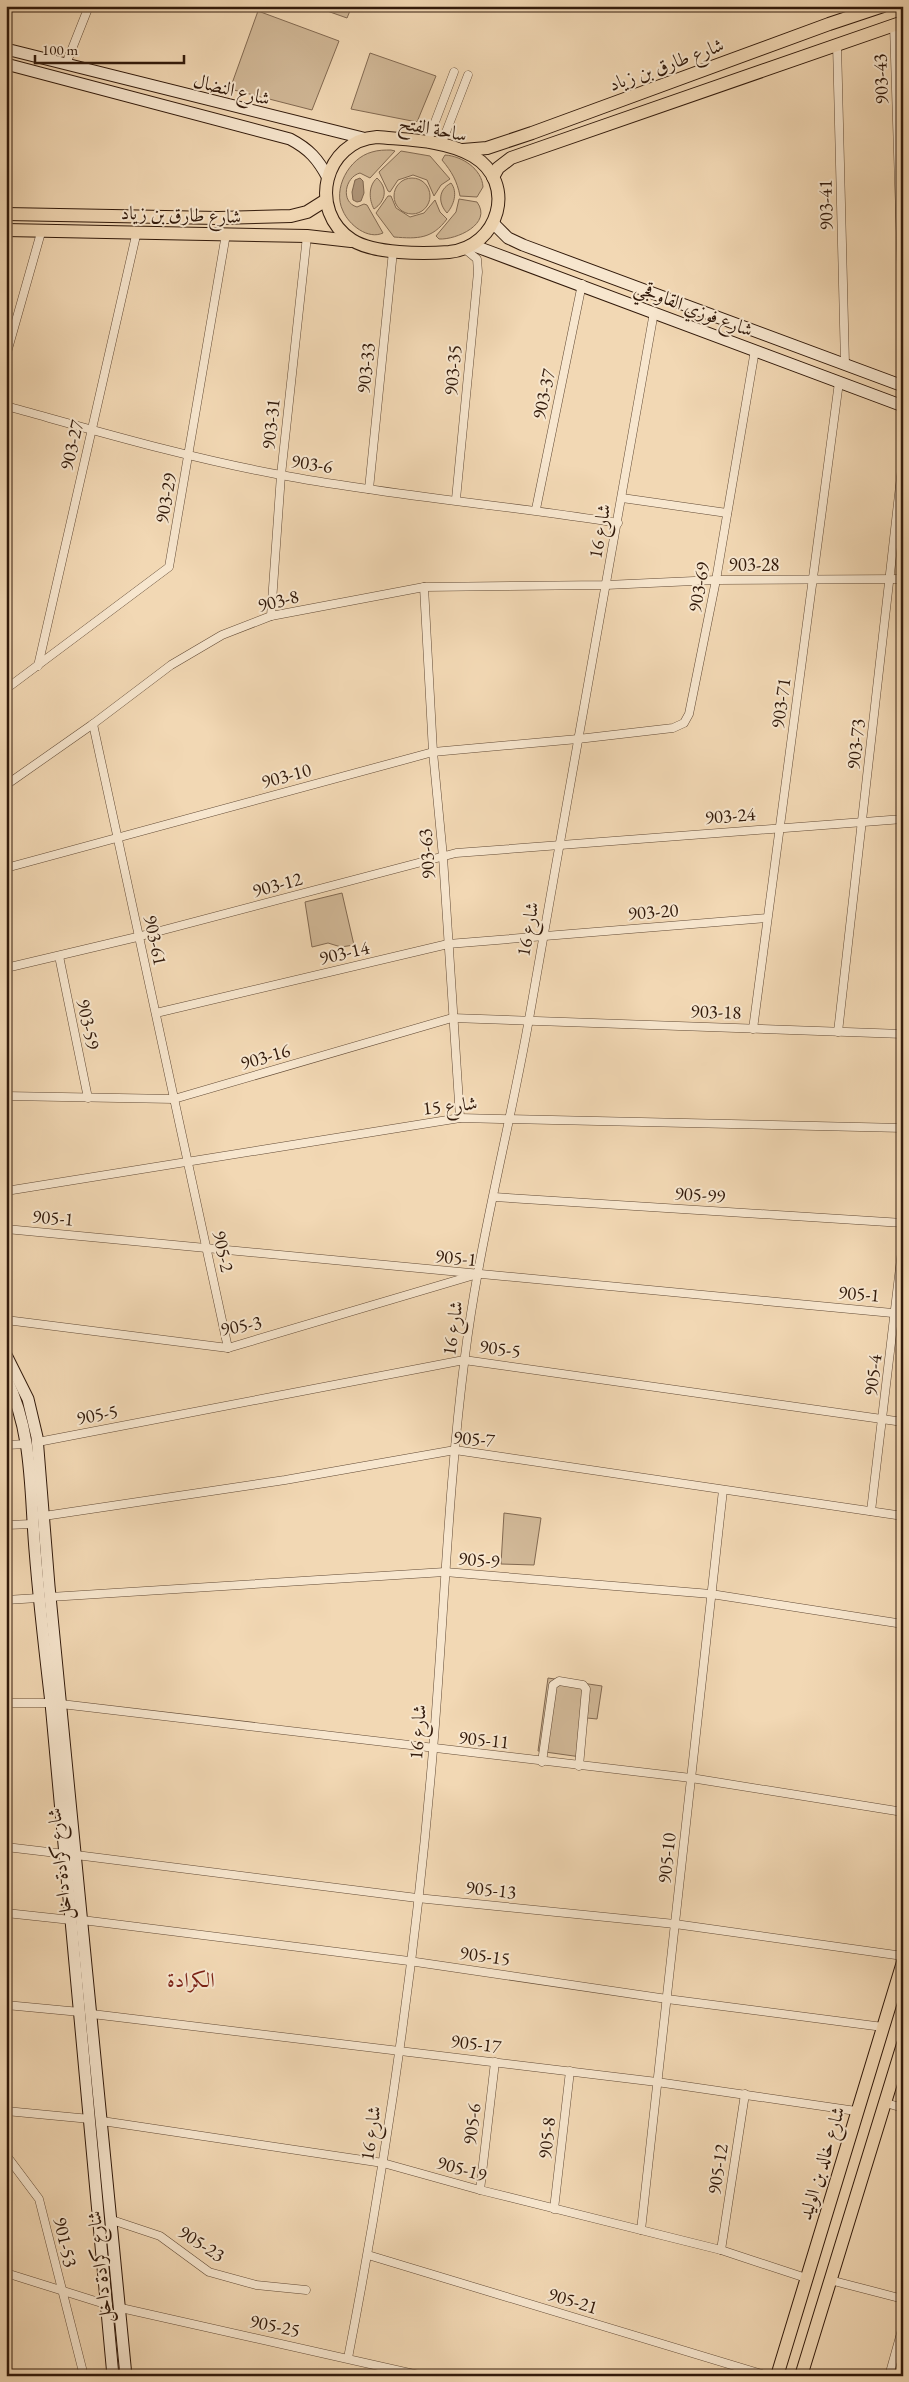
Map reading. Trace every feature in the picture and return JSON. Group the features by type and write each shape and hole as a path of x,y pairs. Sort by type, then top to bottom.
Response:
{"main road":[{"name":"شارع طارق بن زياد","path":"460,150 479,149 505,142 883,6"},
{"name":"شارع طارق بن زياد","path":"493,177 498,168 511,158 898,23"},
{"name":"شارع النضال","path":"6,49 363,138"},
{"name":"شارع النضال","path":"6,64 290,139 308,148 319,161 328,178"},
{"name":"ساحة الفتح","path":"363,138 377,137 427,143 460,150 482,162 493,177"},
{"path":"363,138 343,151 336,160 328,178 326,200 336,224 354,242 393,251 430,253 469,247 488,232 493,223 498,200 493,177"},
{"name":"شارع طارق بن زياد","path":"6,214 218,218 291,216 312,210 326,200"},
{"name":"شارع فوزي القاوقجي","path":"493,223 508,238 523,244 903,386"},
{"name":"شارع طارق بن زياد","path":"6,230 42,229 307,236 329,237 354,242"},
{"name":"شارع فوزي القاوقجي","path":"469,247 582,284 903,406"},
{"name":"شارع كرادة داخل","path":"6,1355 28,1400 34,1417 32,1443 33,1524 38,1598 56,1703"},
{"name":"شارع كرادة داخل","path":"6,1378 10,1394 23,1418 32,1443 44,1516 56,1703 70,1854 86,2013 102,2121 126,2376"},
{"name":"شارع خالد بن الوليد","path":"777,2376 903,1962"},
{"name":"شارع كرادة داخل","path":"86,2013 90,2120 113,2376"},
{"path":"801,2376 903,2044"}],"street":[{"path":"66,64 89,6"},
{"name":"903-43","path":"898,23 903,312"},
{"name":"903-41","path":"837,44 845,364"},
{"path":"427,143 454,72"},
{"path":"441,145 468,75"},
{"path":"6,356 42,229"},
{"name":"903-27","path":"38,666 137,231"},
{"name":"903-29","path":"6,689 169,567 226,234"},
{"name":"903-31","path":"271,616 281,475 307,236"},
{"name":"903-35","path":"456,499 478,272 477,259 469,247"},
{"name":"903-33","path":"369,489 393,251"},
{"name":"903-37","path":"536,509 582,284"},
{"name":"شارع 16","path":"348,2358 383,2163 418,1898 433,1749 455,1450 464,1360 476,1275 494,1197 529,1020 542,936 618,523 654,312"},
{"name":"903-69","path":"578,739 673,728 684,723 689,714 716,580 755,350"},
{"name":"903-71","path":"753,1029 839,382"},
{"name":"903-6","path":"6,406 91,430 281,475 369,489 536,509 618,523"},
{"name":"903-73","path":"838,1032 903,459"},
{"path":"622,498 727,513"},
{"name":"903-28","path":"606,585 716,580 903,579"},
{"name":"903-8","path":"6,785 93,724 171,665 222,635 271,616 424,587 606,585"},
{"name":"903-63","path":"424,587 433,752 443,857 460,1118"},
{"name":"903-61","path":"93,724 118,837 137,937 156,1013 188,1161"},
{"name":"903-10","path":"6,868 433,752 578,739"},
{"name":"903-24","path":"559,844 903,819"},
{"name":"903-12","path":"6,968 137,937 456,853 559,844"},
{"name":"903-20","path":"542,936 767,918"},
{"name":"903-14","path":"156,1013 448,944 542,936"},
{"name":"903-59","path":"59,956 88,1098"},
{"name":"903-16","path":"6,1096 174,1099 452,1018 529,1020"},
{"name":"903-18","path":"529,1020 903,1034"},
{"name":"شارع 15","path":"6,1191 460,1118 903,1128"},
{"name":"905-2","path":"188,1161 228,1348"},
{"name":"905-99","path":"494,1197 903,1223"},
{"name":"905-1","path":"6,1229 476,1275 899,1313"},
{"name":"905-4","path":"872,1511 882,1419 899,1313 903,1242"},
{"name":"905-3","path":"6,1320 228,1348 476,1275"},
{"name":"905-5","path":"6,1445 32,1443 464,1360 903,1422"},
{"name":"905-7","path":"44,1516 286,1480 455,1450 903,1516"},
{"name":"905-10","path":"641,2230 723,1490"},
{"path":"6,1525 33,1524"},
{"name":"905-9","path":"50,1597 445,1572 711,1594 903,1624"},
{"path":"6,1600 38,1598"},
{"path":"542,1762 553,1684 559,1681 583,1685 586,1689 579,1766"},
{"name":"905-11","path":"6,1703 56,1703 542,1762 691,1778 903,1812"},
{"name":"905-13","path":"6,1847 418,1898 675,1924 903,1956"},
{"name":"905-15","path":"6,1913 410,1961 667,1999 883,2028"},
{"name":"905-17","path":"6,2005 570,2071 745,2094 856,2112"},
{"name":"905-6","path":"480,2190 495,2062"},
{"name":"905-8","path":"554,2209 570,2071"},
{"name":"905-12","path":"721,2250 745,2094"},
{"path":"886,2102 903,2108"},
{"path":"6,2111 90,2120"},
{"name":"905-19","path":"102,2121 383,2163 480,2190 721,2250 806,2278"},
{"name":"901-53","path":"6,2155 39,2199 84,2376"},
{"name":"905-23","path":"112,2220 160,2236 209,2272 256,2285 306,2290"},
{"name":"905-21","path":"368,2255 768,2376"},
{"path":"6,2273 108,2305"},
{"path":"830,2280 903,2299"},
{"name":"905-25","path":"121,2308 423,2376"},
{"path":"888,2376 903,2326"}],"shaded area":[{"path":"313,6 352,6 347,18"},
{"path":"258,11 339,41 312,110 230,89"},
{"path":"370,53 436,76 417,122 351,109"},
{"path":"377,151 395,151 370,178 360,173 355,175 346,190 348,200 352,204 357,207 364,204 367,205 383,233 377,235 365,233 354,226 343,211 340,202 341,184 350,168 364,155"},
{"path":"401,151 430,156 450,179 441,185 434,196 427,180 413,175 398,180 390,192 388,191 379,172"},
{"path":"445,155 458,158 475,169 482,180 483,187 477,197 460,196 454,177 442,160"},
{"path":"360,178 363,181 364,193 361,201 357,202 353,200 352,192 355,180"},
{"path":"377,178 383,186 384,194 381,202 374,209 370,193 372,185"},
{"path":"412,178 419,179 425,183 429,189 429,203 425,209 419,213 412,214 405,213 399,209 395,203 394,196 395,189 399,183 405,179"},
{"path":"451,183 454,190 454,198 452,206 447,213 442,205 441,197 444,189"},
{"path":"388,196 391,196 396,208 410,217 424,213 435,200 440,212 447,219 436,231 430,234 410,238 394,237 376,213"},
{"path":"459,199 477,202 481,210 480,217 476,224 463,234 439,239 436,236 456,212"},
{"path":"342,893 354,945 341,947 328,943 312,947 305,902"},
{"path":"504,1513 541,1518 534,1565 501,1564"},
{"path":"548,1678 602,1686 597,1719 587,1718 581,1757 538,1751"}],"district":[{"name":"الكرادة","path":"191,1980"}]}
